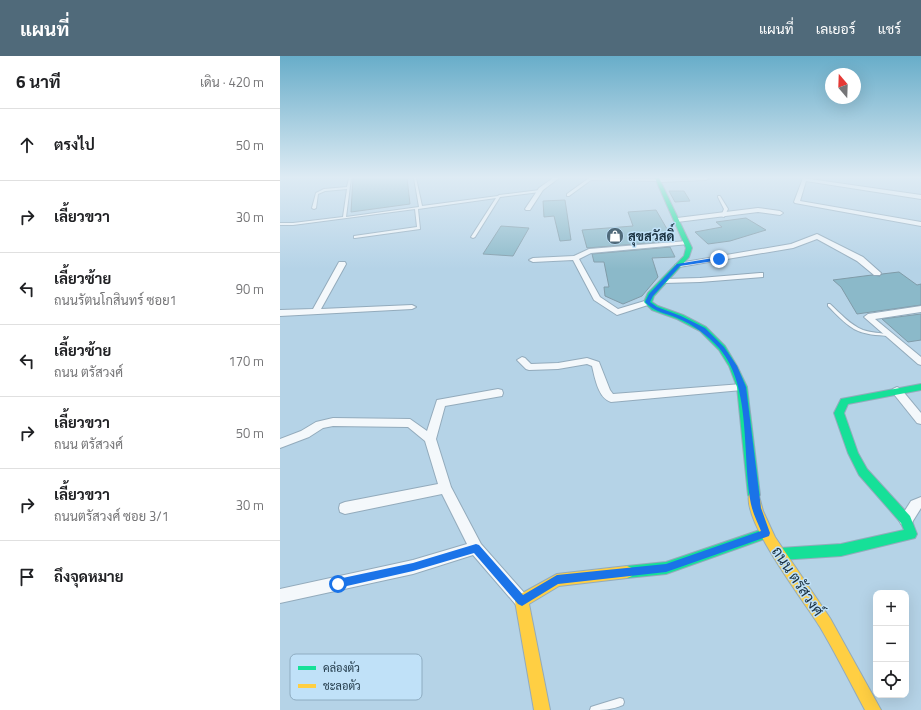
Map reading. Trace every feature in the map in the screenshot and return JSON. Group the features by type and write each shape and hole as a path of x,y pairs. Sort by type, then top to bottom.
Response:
{"street":[{"path":"575,258 597,298 616,312 648,302 651,295 687,256 689,248 672,209"},
{"path":"834,209 921,224"},
{"path":"677,220 723,216 758,210 780,213"},
{"path":"678,265 793,246 817,236 860,260 877,273"},
{"path":"533,260 575,258 590,251 687,243"},
{"path":"315,312 342,264"},
{"path":"664,281 700,280 760,275"},
{"name":"ถนน ตรัสวงศ์","path":"648,302 655,308 680,317 703,329 722,348 733,366 742,387 756,508 766,533 819,612 873,710"},
{"path":"280,313 412,307"},
{"path":"921,309 868,317 921,362"},
{"path":"522,360 529,367 558,366 587,360 596,364 605,392 611,398 742,387"},
{"path":"780,554 841,550 910,534 906,520 863,472 853,453 839,413 844,401 921,387"},
{"path":"897,391 921,420"},
{"path":"430,439 441,403 498,393"},
{"path":"280,444 320,426 333,422 410,423 430,439 445,488 476,548 522,601 542,710"},
{"path":"345,508 445,488"},
{"path":"906,520 915,504 921,502"},
{"path":"522,601 557,580 666,568 766,533"},
{"path":"280,596 413,567 476,548"}],"lane":[{"path":"344,218 345,209"},
{"path":"280,224 293,224 412,209"},
{"path":"356,237 419,228 416,209"},
{"path":"473,237 491,209"},
{"path":"723,216 726,209"},
{"path":"829,305 855,329 869,334 889,335"},
{"path":"594,710 620,702"}],"building":[{"path":"351,209 377,209 351,212"},
{"path":"543,209 566,209 571,240 560,241 554,216 544,217"},
{"name":"สุขสวัสดิ์","path":"656,210 674,241 587,248 582,230 633,226 628,212"},
{"path":"746,218 766,230 730,241 708,244 695,232 722,227 716,222"},
{"path":"501,226 529,228 513,256 483,254"},
{"path":"670,247 675,257 652,258 658,277 642,296 623,304 605,296 604,287 609,287 604,262 594,262 592,254"},
{"path":"899,272 917,285 921,284 921,305 857,314 841,287 833,280 872,275 880,276 882,274"},
{"path":"921,314 921,340 908,342 882,319"}],"traffic: fast":[{"path":"671,209 689,248 687,256 651,295 648,302 655,308 680,317 703,329 722,348 733,366 742,387 754,495"},
{"path":"780,554 841,550 911,534 906,520 863,472 853,453 839,413 844,401 921,387"},
{"path":"627,572 666,568 766,533"}],"traffic: slow":[{"path":"754,495 757,511 771,541 825,623 873,710"},
{"path":"542,710 522,601 557,580 627,572"}],"place":[{"name":"สุขสวัสดิ์","path":"615,236"}],"route":[{"path":"338,584 413,567 476,548 522,601 557,580 666,568 766,533 756,508 742,387 733,366 722,348 703,329 680,317 655,308 648,302 651,295 678,265 719,259"}]}
